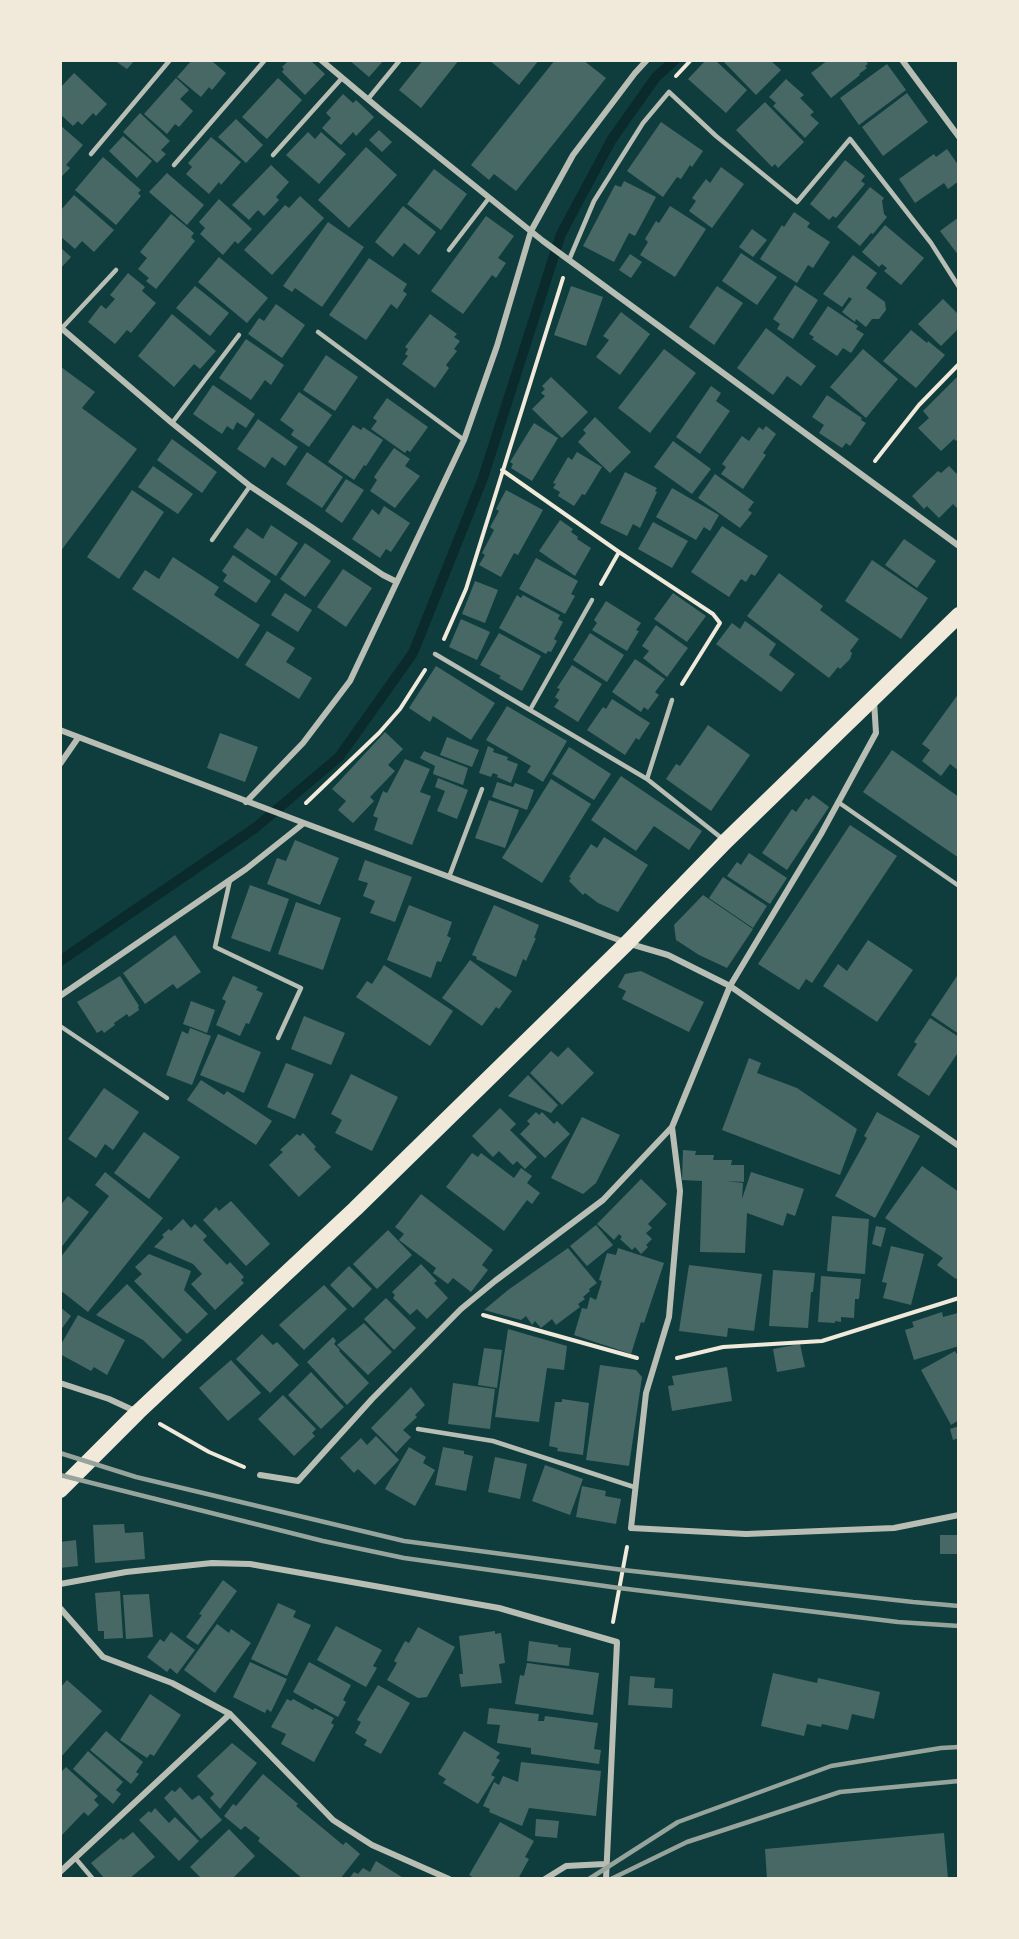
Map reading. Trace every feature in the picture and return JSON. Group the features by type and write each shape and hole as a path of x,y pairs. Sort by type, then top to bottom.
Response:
{"highway":[{"path":"60,1490 138,1412 355,1209 627,943 726,841 959,615"}],"street":[{"path":"321,60 543,241 959,546"},
{"path":"246,802 303,743 350,681 464,440 497,346 531,231 573,155 647,60"},
{"path":"902,60 959,137"},
{"path":"61,328 250,486 397,582"},
{"path":"260,1475 298,1481 372,1400 461,1310 495,1281 603,1200 672,1127 730,986 821,834 876,733 873,698"},
{"path":"60,730 246,802 262,806 627,943 668,955 730,986 959,1146"},
{"path":"60,764 78,738"},
{"path":"60,996 230,880 304,823"},
{"path":"672,1127 680,1191 669,1317 646,1393 631,1528 746,1534 894,1528 959,1515"},
{"path":"60,1383 109,1399 138,1412"},
{"path":"60,1584 126,1572 212,1563 250,1564 499,1608 617,1642 606,1879"},
{"path":"60,1608 103,1658 172,1683 230,1714 333,1820 372,1845 449,1879"},
{"path":"60,1872 230,1714"},
{"path":"545,1879 566,1866 605,1864"}],"lane":[{"path":"91,154 170,60"},
{"path":"174,165 265,60"},
{"path":"368,99 400,60"},
{"path":"273,155 342,78"},
{"path":"566,258 594,201 643,123 669,93 716,136 797,202 850,139 931,243 959,287"},
{"path":"449,250 489,198"},
{"path":"61,328 116,270"},
{"path":"318,332 464,440"},
{"path":"172,423 239,335"},
{"path":"212,540 250,486"},
{"path":"530,710 592,600"},
{"path":"435,654 646,779 726,841"},
{"path":"646,779 672,700"},
{"path":"449,877 482,789"},
{"path":"838,802 959,886"},
{"path":"230,880 215,947 302,988 278,1038"},
{"path":"60,1026 167,1098"},
{"path":"418,1429 493,1441 634,1487"},
{"path":"76,1859 93,1879"},
{"path":"431,1879 436,1873"}],"path":[{"path":"304,823 298,811 379,733 400,709 446,635 466,590 566,258"},
{"path":"863,476 919,405 959,364"},
{"path":"502,470 713,614 720,623 672,700"},
{"path":"592,600 619,552"},
{"path":"461,1310 655,1362 723,1347 822,1341 959,1298"},
{"path":"138,1412 209,1452 260,1475"},
{"path":"610,1640 631,1528"}],"building":[{"path":"114,60 135,60 127,69"},
{"path":"192,60 215,60 213,62 226,73 212,90 209,87 201,97 177,77"},
{"path":"289,60 310,60 325,74 305,95 282,72 284,69 282,67"},
{"path":"349,60 384,60 369,77"},
{"path":"423,60 459,60 421,108 399,90"},
{"path":"489,60 539,60 519,85"},
{"path":"555,60 583,60 606,78 516,191 494,174 489,180 471,165"},
{"path":"706,60 715,60 747,90 726,113 688,79"},
{"path":"722,60 770,60 781,70 756,95"},
{"path":"828,60 865,60 868,64 860,75 831,98 811,73"},
{"path":"887,64 906,90 859,125 840,98"},
{"path":"74,73 107,104 96,116 93,113 82,125 78,121 73,126 60,114 60,88"},
{"path":"176,78 189,90 180,99 193,111 179,127 175,124 167,134 144,114"},
{"path":"278,78 302,100 267,139 242,117"},
{"path":"786,79 804,95 800,98 814,112 810,115 819,123 805,138 773,106 776,103 769,97"},
{"path":"907,93 928,122 883,156 862,127"},
{"path":"343,94 353,103 356,100 374,117 356,136 353,132 341,145 322,128 331,118 326,113"},
{"path":"765,102 804,142 778,168 775,164 772,167 736,130"},
{"path":"140,113 170,141 161,150 166,154 157,163 123,132"},
{"path":"236,119 263,145 246,163 218,137"},
{"path":"661,122 703,151 681,179 677,177 663,197 627,171"},
{"path":"60,125 83,145 66,165 70,168 60,178"},
{"path":"379,130 392,142 382,152 369,140"},
{"path":"308,132 315,139 321,132 346,154 319,184 286,155"},
{"path":"123,136 152,161 137,178 109,151"},
{"path":"211,137 241,162 221,185 219,182 209,194 186,174 192,167 188,163"},
{"path":"366,147 397,175 349,228 318,200"},
{"path":"947,149 959,166 959,181 948,189 944,183 915,203 899,179 934,154 936,157"},
{"path":"103,157 141,190 138,193 141,196 116,225 75,190"},
{"path":"845,160 865,176 861,181 865,184 836,218 833,216 829,220 810,204"},
{"path":"271,165 289,182 276,197 279,200 264,216 258,210 249,220 232,205"},
{"path":"721,167 744,184 712,228 689,211 696,201 692,198 706,179 710,183"},
{"path":"434,169 467,194 441,230 407,204"},
{"path":"167,173 204,205 187,225 149,192"},
{"path":"624,181 656,197 635,236 629,233 614,262 583,246 615,185 621,187"},
{"path":"870,187 884,198 882,201 884,214 887,217 860,246 837,227"},
{"path":"74,195 114,230 94,252 82,241 75,249 60,236 60,211"},
{"path":"300,196 324,218 272,275 244,250 285,205 289,208"},
{"path":"219,199 252,229 238,244 235,241 223,255 200,234 205,228 199,222"},
{"path":"403,206 436,232 419,255 404,243 393,257 375,242"},
{"path":"670,206 706,229 675,277 640,255 648,242 645,239 656,221 659,223"},
{"path":"794,212 810,223 807,227 830,242 813,268 808,265 797,283 760,259 782,225 784,227"},
{"path":"171,214 194,233 191,237 195,241 156,289 146,281 149,278 138,269 147,258 140,252"},
{"path":"486,216 514,236 498,258 506,263 496,278 492,275 463,314 431,291"},
{"path":"959,217 959,256 940,231"},
{"path":"328,222 364,247 322,307 295,288 292,292 283,286"},
{"path":"885,225 924,258 901,285 884,271 887,268 882,264 879,267 862,252"},
{"path":"752,229 767,240 753,257 739,247"},
{"path":"60,247 71,257 60,269"},
{"path":"741,253 777,277 757,305 722,281"},
{"path":"630,254 642,262 631,278 619,270"},
{"path":"853,255 877,273 866,288 885,302 886,310 879,319 872,319 866,327 842,312 852,299 849,297 842,307 823,294"},
{"path":"219,257 268,298 247,323 198,282"},
{"path":"369,258 407,284 403,291 407,294 397,309 391,304 366,340 329,315"},
{"path":"128,273 145,287 142,291 156,303 131,333 127,330 115,344 88,322 101,305 106,309 115,299 110,295"},
{"path":"795,285 818,300 793,339 777,329 780,324 773,319"},
{"path":"195,286 229,313 210,336 176,308"},
{"path":"571,286 603,297 586,346 554,335"},
{"path":"717,286 743,303 714,345 689,327"},
{"path":"943,299 959,315 959,328 941,346 918,324"},
{"path":"276,304 305,325 282,358 248,334 259,318 264,321"},
{"path":"828,306 858,326 856,329 864,334 851,353 843,348 837,356 812,339 814,337 809,334"},
{"path":"621,312 650,334 620,375 596,357 609,340 603,336"},
{"path":"172,314 216,351 200,369 194,364 174,387 138,356"},
{"path":"430,314 457,334 454,337 460,341 454,349 457,351 446,365 449,368 435,388 402,364 408,356 405,354 408,349 405,347"},
{"path":"766,328 816,366 801,386 787,376 773,395 737,368"},
{"path":"911,330 945,355 916,388 883,361"},
{"path":"246,339 284,365 271,385 265,380 251,400 219,378"},
{"path":"664,349 696,373 650,433 618,408"},
{"path":"863,349 898,379 866,418 830,387"},
{"path":"326,355 358,377 335,411 303,390"},
{"path":"61,367 95,392 82,408 137,449 60,552"},
{"path":"551,377 588,412 562,438 532,409 545,396 541,393 545,389 542,386"},
{"path":"957,377 959,379 959,438 956,441 954,439 941,451 918,428 929,418 923,411"},
{"path":"213,385 255,414 246,428 237,422 233,430 227,426 222,434 193,414"},
{"path":"711,386 721,393 716,401 730,411 700,454 676,437"},
{"path":"299,392 332,415 309,447 291,435 294,430 280,420"},
{"path":"827,395 866,423 850,446 846,443 842,448 819,433 824,425 812,417"},
{"path":"387,398 428,427 410,452 407,450 405,453 371,429 377,421 373,418"},
{"path":"595,417 631,452 610,473 578,442 586,433 583,430"},
{"path":"258,419 298,447 285,466 272,457 265,468 237,449"},
{"path":"534,423 558,438 532,481 511,468 513,464 510,462"},
{"path":"353,425 361,430 363,427 383,440 354,480 328,462"},
{"path":"766,426 776,434 763,453 766,455 743,489 721,474 726,467 722,464 742,436 749,441 759,427 763,430"},
{"path":"172,439 217,472 202,493 157,460"},
{"path":"673,441 711,469 692,494 654,467"},
{"path":"394,448 410,459 405,466 420,476 395,508 370,491 377,480 374,477"},
{"path":"307,452 343,477 322,508 286,484"},
{"path":"577,452 602,467 585,495 582,494 574,506 558,496 560,492 553,488 556,484 553,483 568,457 572,460"},
{"path":"153,466 193,494 178,514 138,487"},
{"path":"949,466 959,476 959,510 953,504 939,518 927,506 924,509 912,496 938,471 941,473"},
{"path":"625,472 657,488 640,528 633,524 627,536 600,523"},
{"path":"715,474 754,502 748,510 752,513 740,528 698,498"},
{"path":"346,479 364,490 342,523 325,511"},
{"path":"672,488 719,515 710,531 704,527 696,540 656,517"},
{"path":"132,490 164,512 119,579 87,557"},
{"path":"506,490 543,510 518,555 514,553 501,577 479,565 485,555 482,553 494,530 490,527 499,511 496,509"},
{"path":"384,506 410,523 391,552 386,549 380,558 352,539 372,509 379,515"},
{"path":"560,520 573,529 571,532 578,537 577,539 591,548 575,576 539,551"},
{"path":"653,522 688,541 672,568 638,549"},
{"path":"271,525 298,543 276,576 233,547 247,528 263,539"},
{"path":"722,526 768,556 755,576 751,574 746,582 741,579 729,597 691,572"},
{"path":"904,539 936,561 917,588 885,565"},
{"path":"305,543 331,561 305,597 280,579"},
{"path":"233,555 271,581 256,603 223,581 227,575 222,571"},
{"path":"173,557 219,587 214,595 260,625 238,659 132,589 145,570 159,579"},
{"path":"536,558 578,581 571,594 575,596 565,614 519,589"},
{"path":"872,560 928,598 901,639 845,601"},
{"path":"343,569 372,588 346,627 317,607"},
{"path":"779,573 823,606 820,610 859,639 850,651 852,653 850,659 840,669 838,667 829,678 747,616"},
{"path":"475,581 498,590 485,623 462,614"},
{"path":"285,593 312,610 298,632 271,615"},
{"path":"673,593 706,616 687,642 654,619"},
{"path":"517,595 521,598 523,595 560,615 558,619 563,622 554,639 557,641 551,652 548,651 546,654 499,628"},
{"path":"606,601 641,623 627,651 592,630 597,623 594,620"},
{"path":"461,619 490,632 477,660 449,647"},
{"path":"745,621 776,644 769,655 795,674 781,692 716,644 732,623 740,629"},
{"path":"656,625 688,648 667,677 643,658 649,651 642,646"},
{"path":"267,631 295,648 286,662 312,678 299,699 245,665"},
{"path":"499,633 541,656 522,691 480,665"},
{"path":"590,633 624,655 607,682 573,660"},
{"path":"635,659 665,679 655,692 659,695 648,710 644,707 641,712 612,692"},
{"path":"572,665 602,684 578,722 554,707 559,700 555,697 560,689 557,688"},
{"path":"436,666 495,703 471,740 433,716 430,722 409,708"},
{"path":"959,693 959,771 950,764 941,776 922,761 930,750 922,744"},
{"path":"612,699 650,723 625,755 587,730 603,707 606,709"},
{"path":"507,706 567,741 543,782 527,772 531,766 486,740"},
{"path":"708,725 750,755 711,811 666,779 676,764 680,766"},
{"path":"385,732 403,749 388,765 395,771 370,797 374,801 353,823 338,810 346,801 332,789"},
{"path":"220,733 258,747 245,782 207,768"},
{"path":"447,737 479,750 472,767 440,755"},
{"path":"488,746 494,749 493,752 508,757 507,760 518,764 511,783 493,773 491,777 479,773"},
{"path":"569,747 611,774 594,800 552,774"},
{"path":"892,750 959,797 959,858 863,792"},
{"path":"424,751 468,768 463,785 433,774 435,766 420,758"},
{"path":"405,759 430,769 420,792 431,796 412,845 374,830 378,818 373,816 383,791 387,793"},
{"path":"621,776 702,831 689,850 654,826 636,851 591,820"},
{"path":"438,778 468,790 457,819 437,811 445,791 435,787"},
{"path":"551,779 591,804 542,883 502,858"},
{"path":"497,782 513,787 515,783 534,790 527,810 492,797"},
{"path":"813,795 829,807 787,870 762,853 792,809 796,812 806,798 809,800"},
{"path":"489,800 519,810 505,848 475,838"},
{"path":"850,825 897,856 812,983 806,979 799,990 758,964"},
{"path":"604,837 648,865 618,912 598,903 585,893 583,895 569,881 571,878 569,877 591,844 597,848"},
{"path":"295,840 339,858 320,905 267,884 277,858 286,861"},
{"path":"749,853 787,878 770,904 727,876 737,862 741,865"},
{"path":"365,860 412,877 395,922 370,913 375,901 363,896 368,883 358,880"},
{"path":"723,877 767,906 753,928 709,898"},
{"path":"250,885 289,899 270,952 231,938"},
{"path":"703,895 753,929 727,968 699,955 676,940 674,925"},
{"path":"296,902 341,918 323,970 278,954"},
{"path":"409,905 452,922 447,936 451,938 441,962 437,961 431,978 387,960"},
{"path":"494,905 539,925 526,961 523,959 516,977 472,955"},
{"path":"175,935 201,972 177,989 173,984 145,1004 123,973"},
{"path":"868,940 913,970 877,1022 823,986 838,964 847,971"},
{"path":"470,960 512,991 499,1009 496,1007 482,1026 442,998"},
{"path":"384,965 453,1011 430,1046 356,997 367,981 372,984"},
{"path":"641,971 704,1002 689,1032 622,999 626,991 618,987 625,974"},
{"path":"959,973 959,1034 931,1015"},
{"path":"120,976 139,1006 139,1010 129,1017 127,1014 104,1033 102,1030 97,1033 77,1002"},
{"path":"233,976 258,987 256,990 263,993 249,1024 246,1023 240,1036 216,1025 226,1001 222,999"},
{"path":"191,1001 215,1010 207,1033 183,1024"},
{"path":"304,1016 345,1033 331,1065 291,1049"},
{"path":"930,1018 959,1037 959,1051 929,1096 897,1075 917,1044 914,1042"},
{"path":"190,1028 211,1036 192,1085 166,1075 182,1031 188,1034"},
{"path":"218,1034 261,1052 244,1093 200,1075"},
{"path":"568,1047 594,1073 562,1105 530,1073 551,1051 558,1057"},
{"path":"749,1058 761,1063 757,1073 797,1088 857,1129 840,1175 722,1130"},
{"path":"286,1063 314,1074 295,1119 267,1107"},
{"path":"351,1074 398,1097 372,1151 335,1133 342,1120 331,1114"},
{"path":"528,1075 558,1105 551,1113 508,1096"},
{"path":"201,1080 224,1095 227,1091 272,1121 256,1145 187,1100"},
{"path":"104,1088 139,1112 113,1150 105,1144 96,1158 68,1139"},
{"path":"500,1108 516,1124 510,1130 537,1157 525,1169 517,1161 513,1165 499,1151 493,1157 472,1136"},
{"path":"536,1112 539,1115 542,1112 554,1124 557,1121 570,1134 545,1158 520,1134 530,1124 527,1121"},
{"path":"877,1112 920,1136 875,1218 835,1196 867,1138 864,1136"},
{"path":"582,1117 620,1135 596,1183 583,1194 551,1178"},
{"path":"144,1132 180,1157 149,1199 114,1173"},
{"path":"303,1133 331,1167 299,1197 269,1165 283,1152 280,1150 297,1134 300,1136"},
{"path":"683,1150 696,1151 695,1155 714,1155 713,1160 732,1160 731,1165 744,1165 744,1182 726,1181 743,1183 742,1199 751,1172 804,1189 795,1216 787,1213 783,1226 747,1213 745,1253 700,1252 702,1181 682,1180"},
{"path":"472,1153 478,1157 481,1153 514,1178 521,1168 532,1176 527,1183 540,1193 532,1204 527,1200 504,1231 446,1187"},
{"path":"922,1166 959,1192 959,1276 956,1279 937,1265 943,1258 885,1218"},
{"path":"105,1172 163,1218 88,1312 60,1290 60,1258 109,1196 95,1185"},
{"path":"641,1179 667,1204 648,1224 652,1228 646,1233 652,1239 641,1254 635,1247 632,1250 620,1239 622,1237 619,1234 614,1240 597,1224"},
{"path":"421,1194 493,1250 482,1265 488,1270 471,1292 453,1278 448,1284 433,1273 436,1268 399,1240 404,1234 395,1227"},
{"path":"68,1196 89,1212 60,1249 60,1206"},
{"path":"231,1201 270,1244 246,1266 203,1220 216,1207 219,1211"},
{"path":"832,1216 869,1219 865,1274 827,1271"},
{"path":"183,1219 191,1228 195,1224 207,1236 203,1240 227,1265 230,1262 244,1277 241,1280 244,1283 215,1310 191,1284 202,1274 193,1264 154,1247 164,1237 162,1235 169,1229 171,1231"},
{"path":"596,1225 613,1245 587,1266 570,1246"},
{"path":"876,1226 886,1228 881,1247 872,1244"},
{"path":"388,1230 412,1255 377,1289 353,1264"},
{"path":"891,1246 924,1254 911,1305 883,1298 887,1283 882,1282"},
{"path":"568,1248 597,1283 589,1289 590,1291 583,1297 585,1299 578,1304 580,1307 556,1325 552,1319 541,1328 535,1321 532,1325 526,1316 521,1320 484,1310 508,1290"},
{"path":"618,1248 664,1263 631,1354 574,1335 582,1308 587,1309 590,1297 596,1300 607,1253 616,1255"},
{"path":"149,1254 191,1271 184,1290 208,1314 187,1334 134,1281 142,1274 135,1267"},
{"path":"421,1264 437,1281 434,1283 448,1298 427,1319 417,1309 410,1315 393,1298 395,1295 392,1292"},
{"path":"689,1265 762,1274 754,1331 728,1328 727,1337 679,1331"},
{"path":"349,1266 372,1289 353,1308 330,1285"},
{"path":"773,1270 815,1273 808,1328 769,1326"},
{"path":"821,1276 861,1279 859,1299 855,1299 854,1318 841,1317 841,1322 835,1321 835,1323 818,1322"},
{"path":"127,1284 182,1340 163,1359 143,1340 96,1315"},
{"path":"324,1285 347,1309 304,1350 279,1325"},
{"path":"386,1298 416,1328 394,1350 364,1319"},
{"path":"60,1307 71,1316 60,1331"},
{"path":"942,1312 943,1317 958,1313 959,1346 914,1360 905,1330 914,1327 912,1322"},
{"path":"78,1315 125,1340 107,1375 94,1367 91,1371 60,1354 60,1346"},
{"path":"364,1323 392,1352 368,1375 337,1345"},
{"path":"508,1329 567,1346 564,1370 547,1368 539,1422 495,1417"},
{"path":"262,1334 273,1345 277,1342 299,1365 270,1393 236,1359"},
{"path":"333,1337 336,1341 334,1344 339,1351 369,1383 347,1405 307,1362"},
{"path":"800,1344 805,1367 777,1372 773,1349"},
{"path":"484,1348 502,1350 497,1388 478,1385"},
{"path":"955,1351 959,1358 959,1420 951,1425 921,1370"},
{"path":"231,1360 261,1393 228,1421 199,1388"},
{"path":"600,1365 636,1370 642,1377 629,1466 586,1460"},
{"path":"727,1367 732,1401 672,1411 668,1386 674,1385 672,1376"},
{"path":"311,1372 344,1407 321,1429 288,1395"},
{"path":"453,1383 495,1389 490,1429 448,1424"},
{"path":"411,1387 425,1405 415,1415 417,1417 403,1430 411,1437 396,1453 371,1428"},
{"path":"283,1395 316,1429 312,1433 315,1436 294,1456 258,1419"},
{"path":"562,1399 589,1403 583,1455 557,1451 558,1448 549,1446 555,1402 562,1402"},
{"path":"959,1426 959,1438 953,1440 950,1429"},
{"path":"376,1436 399,1460 375,1485 358,1469 354,1473 340,1458 361,1438 367,1445"},
{"path":"409,1447 426,1457 423,1463 435,1470 415,1506 385,1489"},
{"path":"443,1447 464,1451 464,1454 473,1456 466,1491 435,1485"},
{"path":"495,1457 527,1464 520,1499 488,1492"},
{"path":"545,1465 583,1479 570,1515 532,1501"},
{"path":"582,1486 606,1491 605,1496 621,1499 616,1524 576,1517"},
{"path":"124,1524 125,1533 143,1532 145,1559 95,1563 93,1525"},
{"path":"940,1535 959,1535 959,1554 940,1554"},
{"path":"76,1540 78,1566 60,1568 60,1542"},
{"path":"223,1580 237,1591 198,1645 186,1637"},
{"path":"120,1591 123,1638 104,1639 104,1631 98,1631 95,1593"},
{"path":"149,1594 153,1637 126,1639 123,1595"},
{"path":"278,1603 296,1611 293,1617 311,1625 287,1676 251,1659"},
{"path":"217,1624 229,1633 231,1629 251,1643 215,1693 184,1670"},
{"path":"336,1626 382,1650 373,1666 377,1668 366,1687 317,1660"},
{"path":"418,1627 455,1647 427,1697 418,1698 387,1680 397,1663 394,1661 405,1641 409,1643"},
{"path":"495,1631 495,1634 501,1633 505,1663 499,1664 502,1683 461,1687 459,1674 463,1674 459,1636"},
{"path":"171,1632 195,1650 177,1674 170,1668 167,1672 147,1657 160,1639 164,1642"},
{"path":"529,1641 571,1648 569,1666 527,1661"},
{"path":"250,1662 287,1679 271,1712 267,1709 265,1713 233,1697"},
{"path":"309,1662 351,1685 338,1717 293,1692"},
{"path":"527,1663 599,1673 593,1715 515,1704 520,1675 524,1676"},
{"path":"773,1673 817,1683 818,1678 880,1692 874,1719 852,1714 848,1730 822,1724 821,1727 807,1724 804,1736 761,1726"},
{"path":"630,1676 655,1678 654,1688 673,1689 672,1708 628,1705"},
{"path":"67,1680 102,1711 60,1758 60,1688"},
{"path":"378,1685 410,1703 381,1754 364,1745 367,1740 355,1733 361,1722 357,1720"},
{"path":"150,1694 181,1715 154,1756 150,1754 147,1758 120,1740"},
{"path":"287,1699 291,1701 293,1699 334,1718 331,1723 334,1725 314,1762 281,1744 286,1734 271,1727"},
{"path":"489,1708 539,1714 538,1721 544,1721 545,1716 598,1723 594,1749 601,1750 599,1764 531,1754 531,1748 497,1743 500,1725 487,1724"},
{"path":"106,1731 143,1762 136,1772 139,1774 131,1784 90,1750"},
{"path":"464,1731 500,1753 496,1758 500,1760 491,1775 495,1777 478,1804 443,1783 446,1779 438,1774"},
{"path":"232,1743 257,1763 220,1809 210,1798 214,1794 197,1776"},
{"path":"88,1751 123,1782 116,1790 121,1794 113,1804 73,1769"},
{"path":"521,1762 601,1771 596,1816 529,1808 522,1826 489,1812 490,1809 483,1806 494,1782 499,1785 503,1776 518,1782"},
{"path":"66,1767 98,1796 94,1800 99,1805 88,1816 84,1812 62,1835 60,1833 60,1773"},
{"path":"263,1774 298,1804 296,1806 343,1845 346,1842 360,1854 340,1879 303,1879 258,1841 260,1838 245,1826 241,1830 224,1816 233,1804 236,1806"},
{"path":"180,1787 192,1800 199,1795 222,1820 201,1839 164,1798 172,1790 175,1792"},
{"path":"155,1808 169,1823 175,1817 199,1841 179,1861 139,1820"},
{"path":"536,1819 559,1821 557,1838 535,1836"},
{"path":"500,1822 534,1841 525,1857 529,1859 518,1879 476,1879 469,1875"},
{"path":"229,1829 255,1856 232,1879 202,1879 190,1867"},
{"path":"133,1832 155,1857 129,1879 105,1879 91,1863 121,1838 123,1840"},
{"path":"944,1833 948,1879 767,1879 765,1849"},
{"path":"376,1861 405,1879 349,1879 354,1872 358,1874 363,1868 370,1872"}],"waterway":[{"path":"60,961 255,828 339,757 413,653 483,478 561,234 612,139 656,77 675,60"}],"railway":[{"path":"60,1453 136,1477 404,1541 623,1570 959,1606"},
{"path":"60,1475 323,1541 404,1558 619,1588 898,1622 959,1626"},
{"path":"589,1879 678,1822 831,1766 959,1747"},
{"path":"611,1879 687,1842 840,1792 959,1781"}]}
